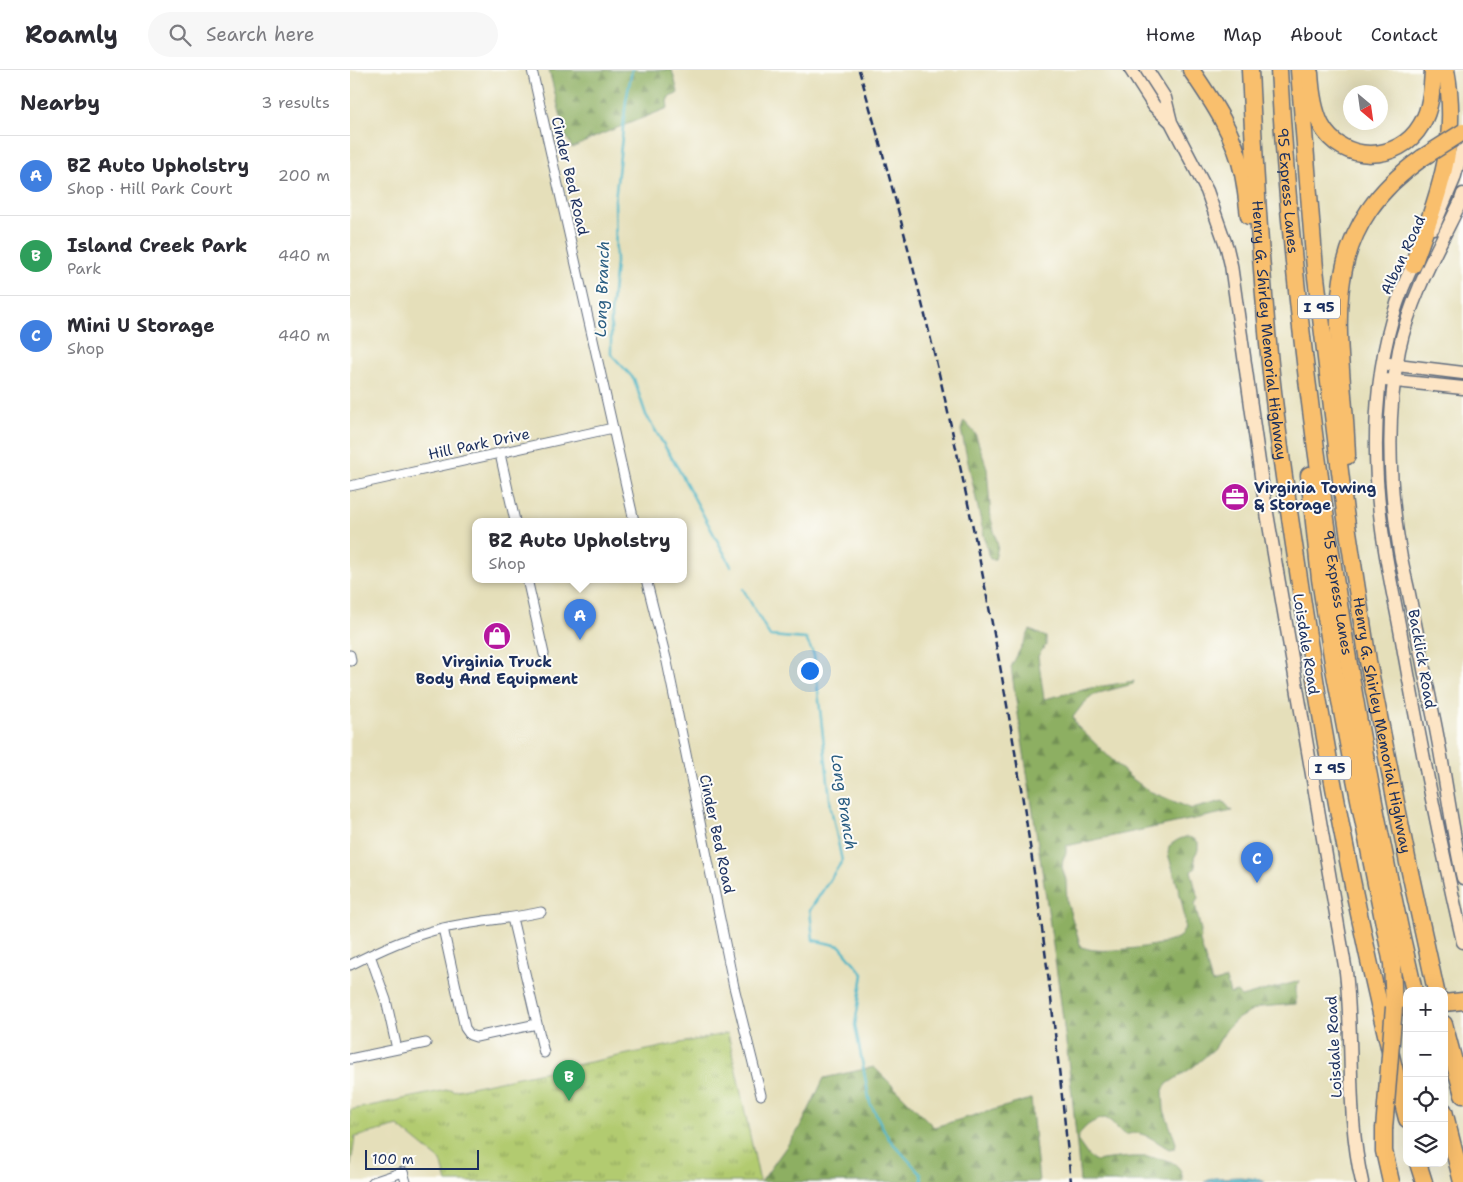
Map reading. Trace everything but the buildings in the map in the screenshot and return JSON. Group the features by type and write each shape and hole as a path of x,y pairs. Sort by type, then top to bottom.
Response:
{"highway":[{"path":"1191,70 1221,116 1237,153 1245,183 1250,228 1264,282"},
{"name":"Henry G. Shirley Memorial Highway","path":"1250,70 1266,319 1278,432 1298,574 1321,718 1361,927 1403,1102"},
{"name":"95 Express Lanes","path":"1279,70 1289,208 1319,474 1361,735 1395,910 1413,987"},
{"name":"Henry G. Shirley Memorial Highway","path":"1299,70 1318,302 1349,543 1368,662 1435,987"},
{"path":"1310,70 1316,110 1319,122 1325,132 1342,147 1358,154 1370,155 1396,149 1408,141 1418,130 1425,118 1429,104 1433,70"},
{"path":"1413,265 1437,200 1448,151 1450,104 1446,70"},
{"path":"1349,543 1346,428 1338,343 1342,275 1348,253 1356,233 1372,205 1391,182 1422,158 1463,132"},
{"path":"1302,336 1307,456 1320,580 1351,760 1400,1007 1384,1129 1384,1151 1391,1182"},
{"path":"1448,1003 1463,1001"},
{"path":"1446,1032 1463,1095"},
{"path":"1447,1122 1462,1182"},
{"path":"1419,1167 1424,1182"}],"main road":[{"name":"Loisdale Road","path":"1131,70 1154,106 1171,122"},
{"name":"Loisdale Road","path":"1147,70 1165,98 1171,122 1207,190 1227,248 1234,282 1262,484 1346,972 1354,1124 1362,1182"},
{"name":"Alban Road","path":"1380,379 1388,335 1395,312 1413,265 1439,214 1454,179 1463,146"},
{"name":"Alban Road","path":"1397,365 1410,311 1463,194"},
{"path":"1383,363 1463,373"},
{"name":"Backlick Road","path":"1397,365 1391,418 1391,464 1398,538 1463,878"},
{"path":"1380,379 1463,388"},
{"name":"Backlick Road","path":"1380,379 1376,438 1381,522 1429,786 1463,942"}],"street":[{"name":"Cinder Bed Road","path":"532,70 633,518"},
{"name":"Hill Park Drive","path":"350,486 613,428"},
{"path":"500,454 514,518"},
{"path":"528,583 544,654"},
{"name":"Cinder Bed Road","path":"647,583 667,662 734,987 761,1096"},
{"path":"350,965 406,939 443,928 541,912"},
{"path":"512,918 544,1053"},
{"path":"443,928 465,1028 470,1035 476,1037 537,1024"},
{"path":"370,955 386,1000 397,1049"},
{"path":"350,1059 426,1043"},
{"path":"373,1182 403,1172 406,1182"}],"green space":[{"path":"549,70 672,70 678,92 669,97 667,101 668,108 572,148 565,133"},
{"path":"964,421 975,433 987,468 991,519 998,546 995,559 990,559 988,554 961,430"},
{"path":"1030,630 1046,637 1046,645 1038,656 1044,699 1091,688 1134,681 1133,684 1095,694 1083,704 1073,717 1076,725 1130,777 1149,791 1192,809 1223,801 1232,811 1066,846 1062,867 1066,880 1067,902 1081,947 1092,950 1127,949 1165,943 1180,936 1184,930 1184,914 1168,854 1169,846 1187,837 1198,842 1198,850 1194,857 1196,868 1191,871 1198,898 1195,904 1201,931 1200,941 1212,983 1226,979 1230,994 1237,992 1241,997 1300,981 1296,987 1296,1004 1260,1007 1237,1019 1226,1030 1215,1048 1193,1067 1167,1084 1163,1090 1164,1110 1176,1143 1175,1148 1169,1149 1137,1133 1126,1135 1105,1118 1088,1125 1077,1140 1089,1157 1096,1161 1115,1158 1151,1157 1171,1162 1180,1170 1183,1182 1080,1182 1059,989 1011,667"},
{"path":"728,1033 760,1182 447,1182 441,1161 398,1126 355,1137 350,1172 350,1110 451,1089 452,1091"},
{"path":"874,1067 934,1127 1031,1099 1039,1182 761,1182 801,1126 824,1078"}],"water":[{"path":"1240,1177 1258,1179 1265,1182 1204,1182 1214,1178"}],"waterway":[{"name":"Long Branch","path":"632,70 626,101 615,200 616,263 611,313 611,354 634,379 646,415 679,470 731,566"},
{"name":"Long Branch","path":"743,589 770,636 806,639 814,655 831,808 842,861 810,910 813,940 840,946 863,974 855,1025 870,1103 889,1139 921,1174 922,1182"}],"railway":[{"path":"859,70 915,273 963,478 984,582 1021,789 1037,893 1071,1182"}],"place":[{"name":"Virginia Towing & Storage","path":"1235,497"},
{"name":"Virginia Truck Body And Equipment","path":"497,636"},
{"name":"BZ Auto Upholstry","path":"580,640"},
{"name":"Mini U Storage","path":"1257,883"},
{"name":"Island Creek Park","path":"569,1101"}]}
